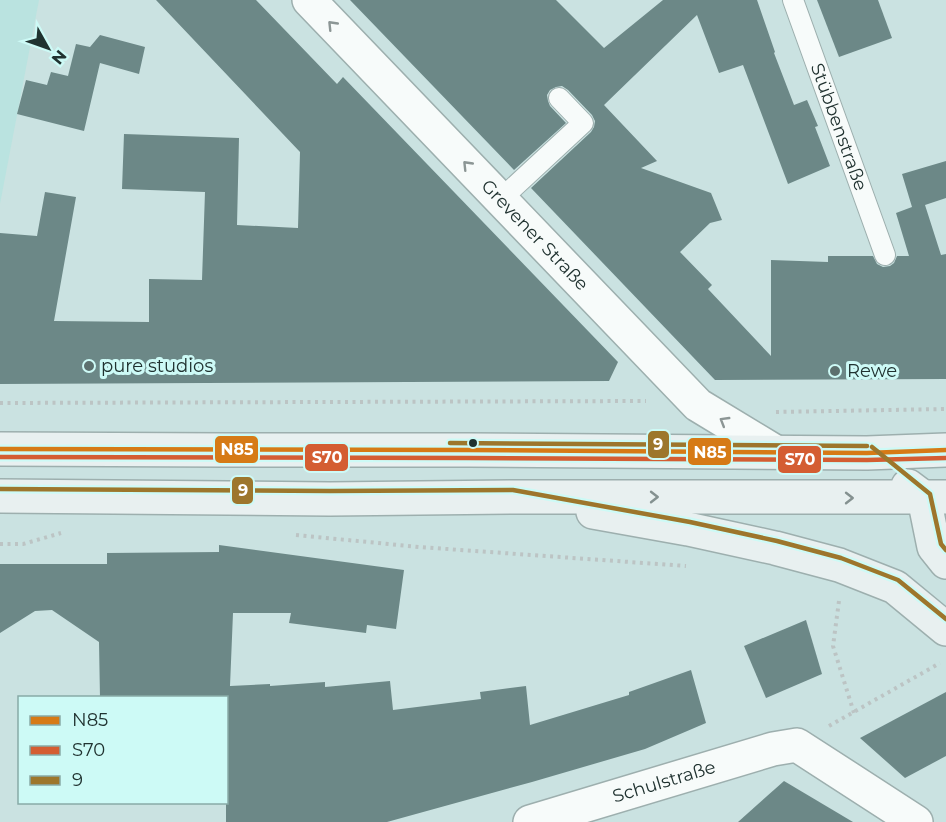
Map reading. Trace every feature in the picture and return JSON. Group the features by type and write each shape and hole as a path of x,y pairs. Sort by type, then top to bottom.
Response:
{"main road":[{"path":"0,449 867,453 946,450"},
{"path":"867,453 935,498"},
{"path":"0,496 318,499 935,498"},
{"path":"512,497 699,531 839,565 895,587 946,629"},
{"path":"935,498 934,547 946,562"}],"street":[{"name":"Grevener Straße","path":"309,0 698,405 774,452"},
{"name":"Schulstraße","path":"530,822 773,749 797,745"},
{"path":"797,745 916,822"}],"lane":[{"name":"Stübbenstraße","path":"793,0 885,255"},
{"path":"500,200 583,123 559,98"}],"path":[{"path":"0,403 652,400 698,405"},
{"path":"774,412 946,409"},
{"path":"0,544 23,544 66,531"},
{"path":"296,535 696,566"},
{"path":"841,591 833,646 854,712"},
{"path":"797,745 946,660"}],"shaded area":[{"path":"0,0 39,0 0,204"}],"building":[{"path":"156,0 256,0 337,84 343,77 618,362 609,381 0,384 0,233 37,236 45,192 76,197 54,321 149,322 149,279 202,280 205,192 122,189 124,134 239,138 237,225 298,228 300,152"},
{"path":"350,0 556,0 604,48 663,0 757,0 794,105 807,100 818,126 815,127 830,166 788,184 743,65 719,73 697,15 604,105 657,161 641,168 711,193 722,220 710,223 680,252 712,285 708,289 771,356 771,260 828,262 828,256 873,256 877,264 883,267 894,263 897,256 909,256 896,213 912,207 902,174 946,161 946,198 925,205 941,255 946,254 946,379 715,380 531,188 594,127 595,121 592,115 568,90 562,86 556,87 547,95 550,106 566,123 514,170"},
{"path":"817,0 878,0 892,38 839,57"},
{"path":"100,35 145,47 139,74 100,63 84,131 17,114 26,80 47,85 51,72 68,76 76,44 90,47"},
{"path":"219,545 404,570 396,629 367,625 366,633 289,623 291,613 233,613 230,686 325,682 325,687 390,681 393,710 481,699 480,692 526,686 530,725 629,695 629,692 691,670 706,723 645,749 387,822 226,822 228,696 100,696 99,642 52,610 35,611 0,633 0,564 107,564 107,553 219,552"},
{"path":"806,620 822,674 766,698 744,646"},
{"path":"946,692 946,756 905,778 860,738"},
{"path":"784,781 853,822 738,822"}],"transit line":[{"name":"9","path":"450,443 867,446"},
{"name":"9","path":"872,447 930,494 941,544 946,550"},
{"name":"N85","path":"0,449 867,453 946,450"},
{"name":"S70","path":"0,457 867,460 946,458"},
{"name":"9","path":"0,489 513,490 690,522 841,558 898,580 946,619"}],"place":[{"name":"pure studios","path":"89,366"},
{"name":"Rewe","path":"835,371"}]}
